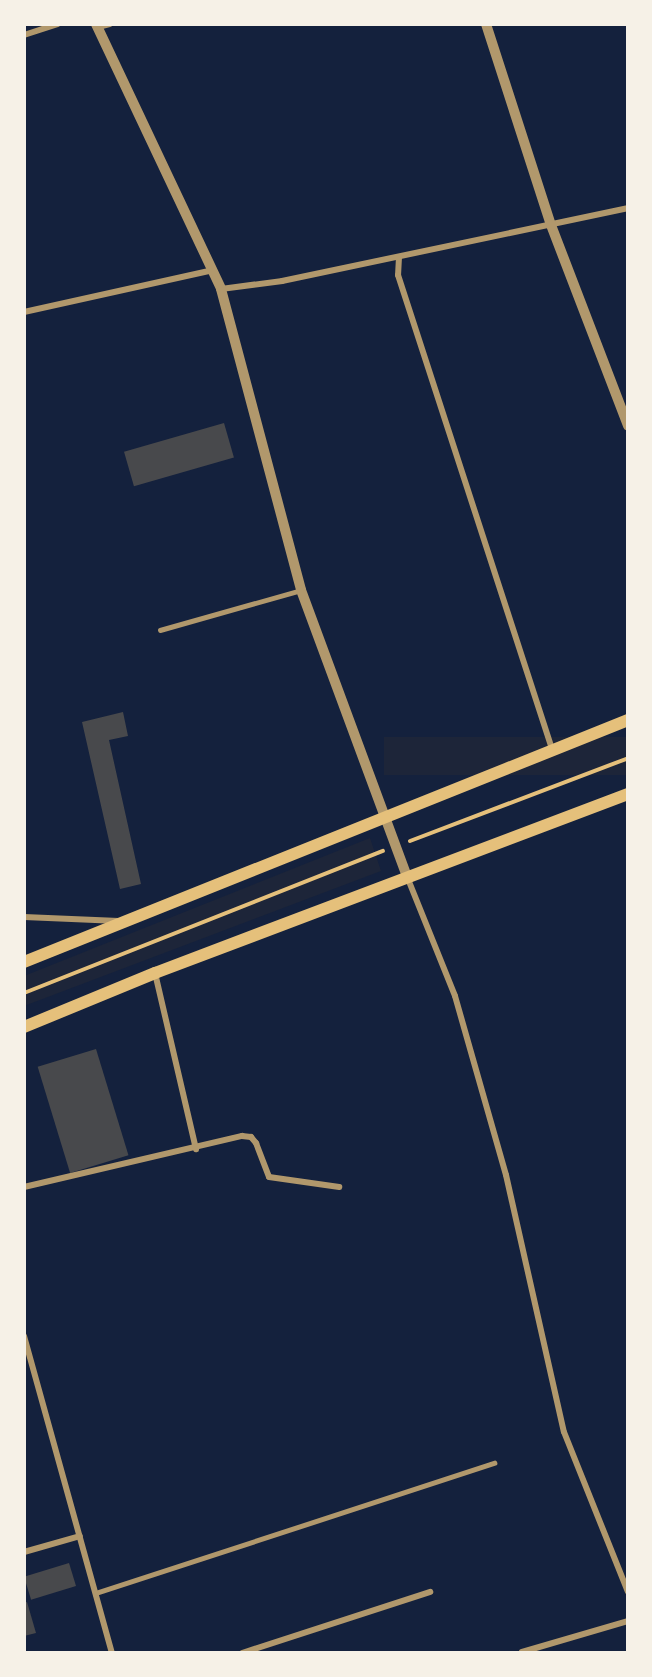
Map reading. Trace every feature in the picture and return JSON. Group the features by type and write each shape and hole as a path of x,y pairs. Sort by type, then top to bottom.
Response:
{"main road":[{"path":"24,962 628,720"},
{"path":"24,1028 155,973 628,794"}],"street":[{"path":"24,35 57,24"},
{"path":"110,24 97,26 221,289 301,590 387,816 408,879 455,996 503,1164 564,1432 628,1592"},
{"path":"486,24 551,225 628,426"},
{"path":"221,289 399,257 628,208"},
{"path":"399,257 398,275 552,750"},
{"path":"24,312 213,270"},
{"path":"24,917 125,921"},
{"path":"155,973 196,1149"},
{"path":"24,1187 251,1137 269,1177 339,1187"},
{"path":"24,1336 112,1653"},
{"path":"24,1552 80,1536"},
{"path":"242,1653 430,1592"},
{"path":"522,1652 628,1621"}],"lane":[{"path":"160,630 301,590"},
{"path":"96,1593 494,1463"}],"path":[{"path":"24,993 396,846 628,758"}],"shaded area":[{"path":"384,737 628,737 628,775 384,775"},
{"path":"370,838 381,871 24,1006 24,976"}],"building":[{"path":"224,423 234,458 134,486 124,452"},
{"path":"123,712 128,736 109,740 141,884 120,889 82,722"},
{"path":"96,1049 128,1155 70,1173 38,1067"},
{"path":"69,1563 76,1586 31,1600 24,1577"},
{"path":"27,1602 36,1633 24,1636 24,1603"}]}
